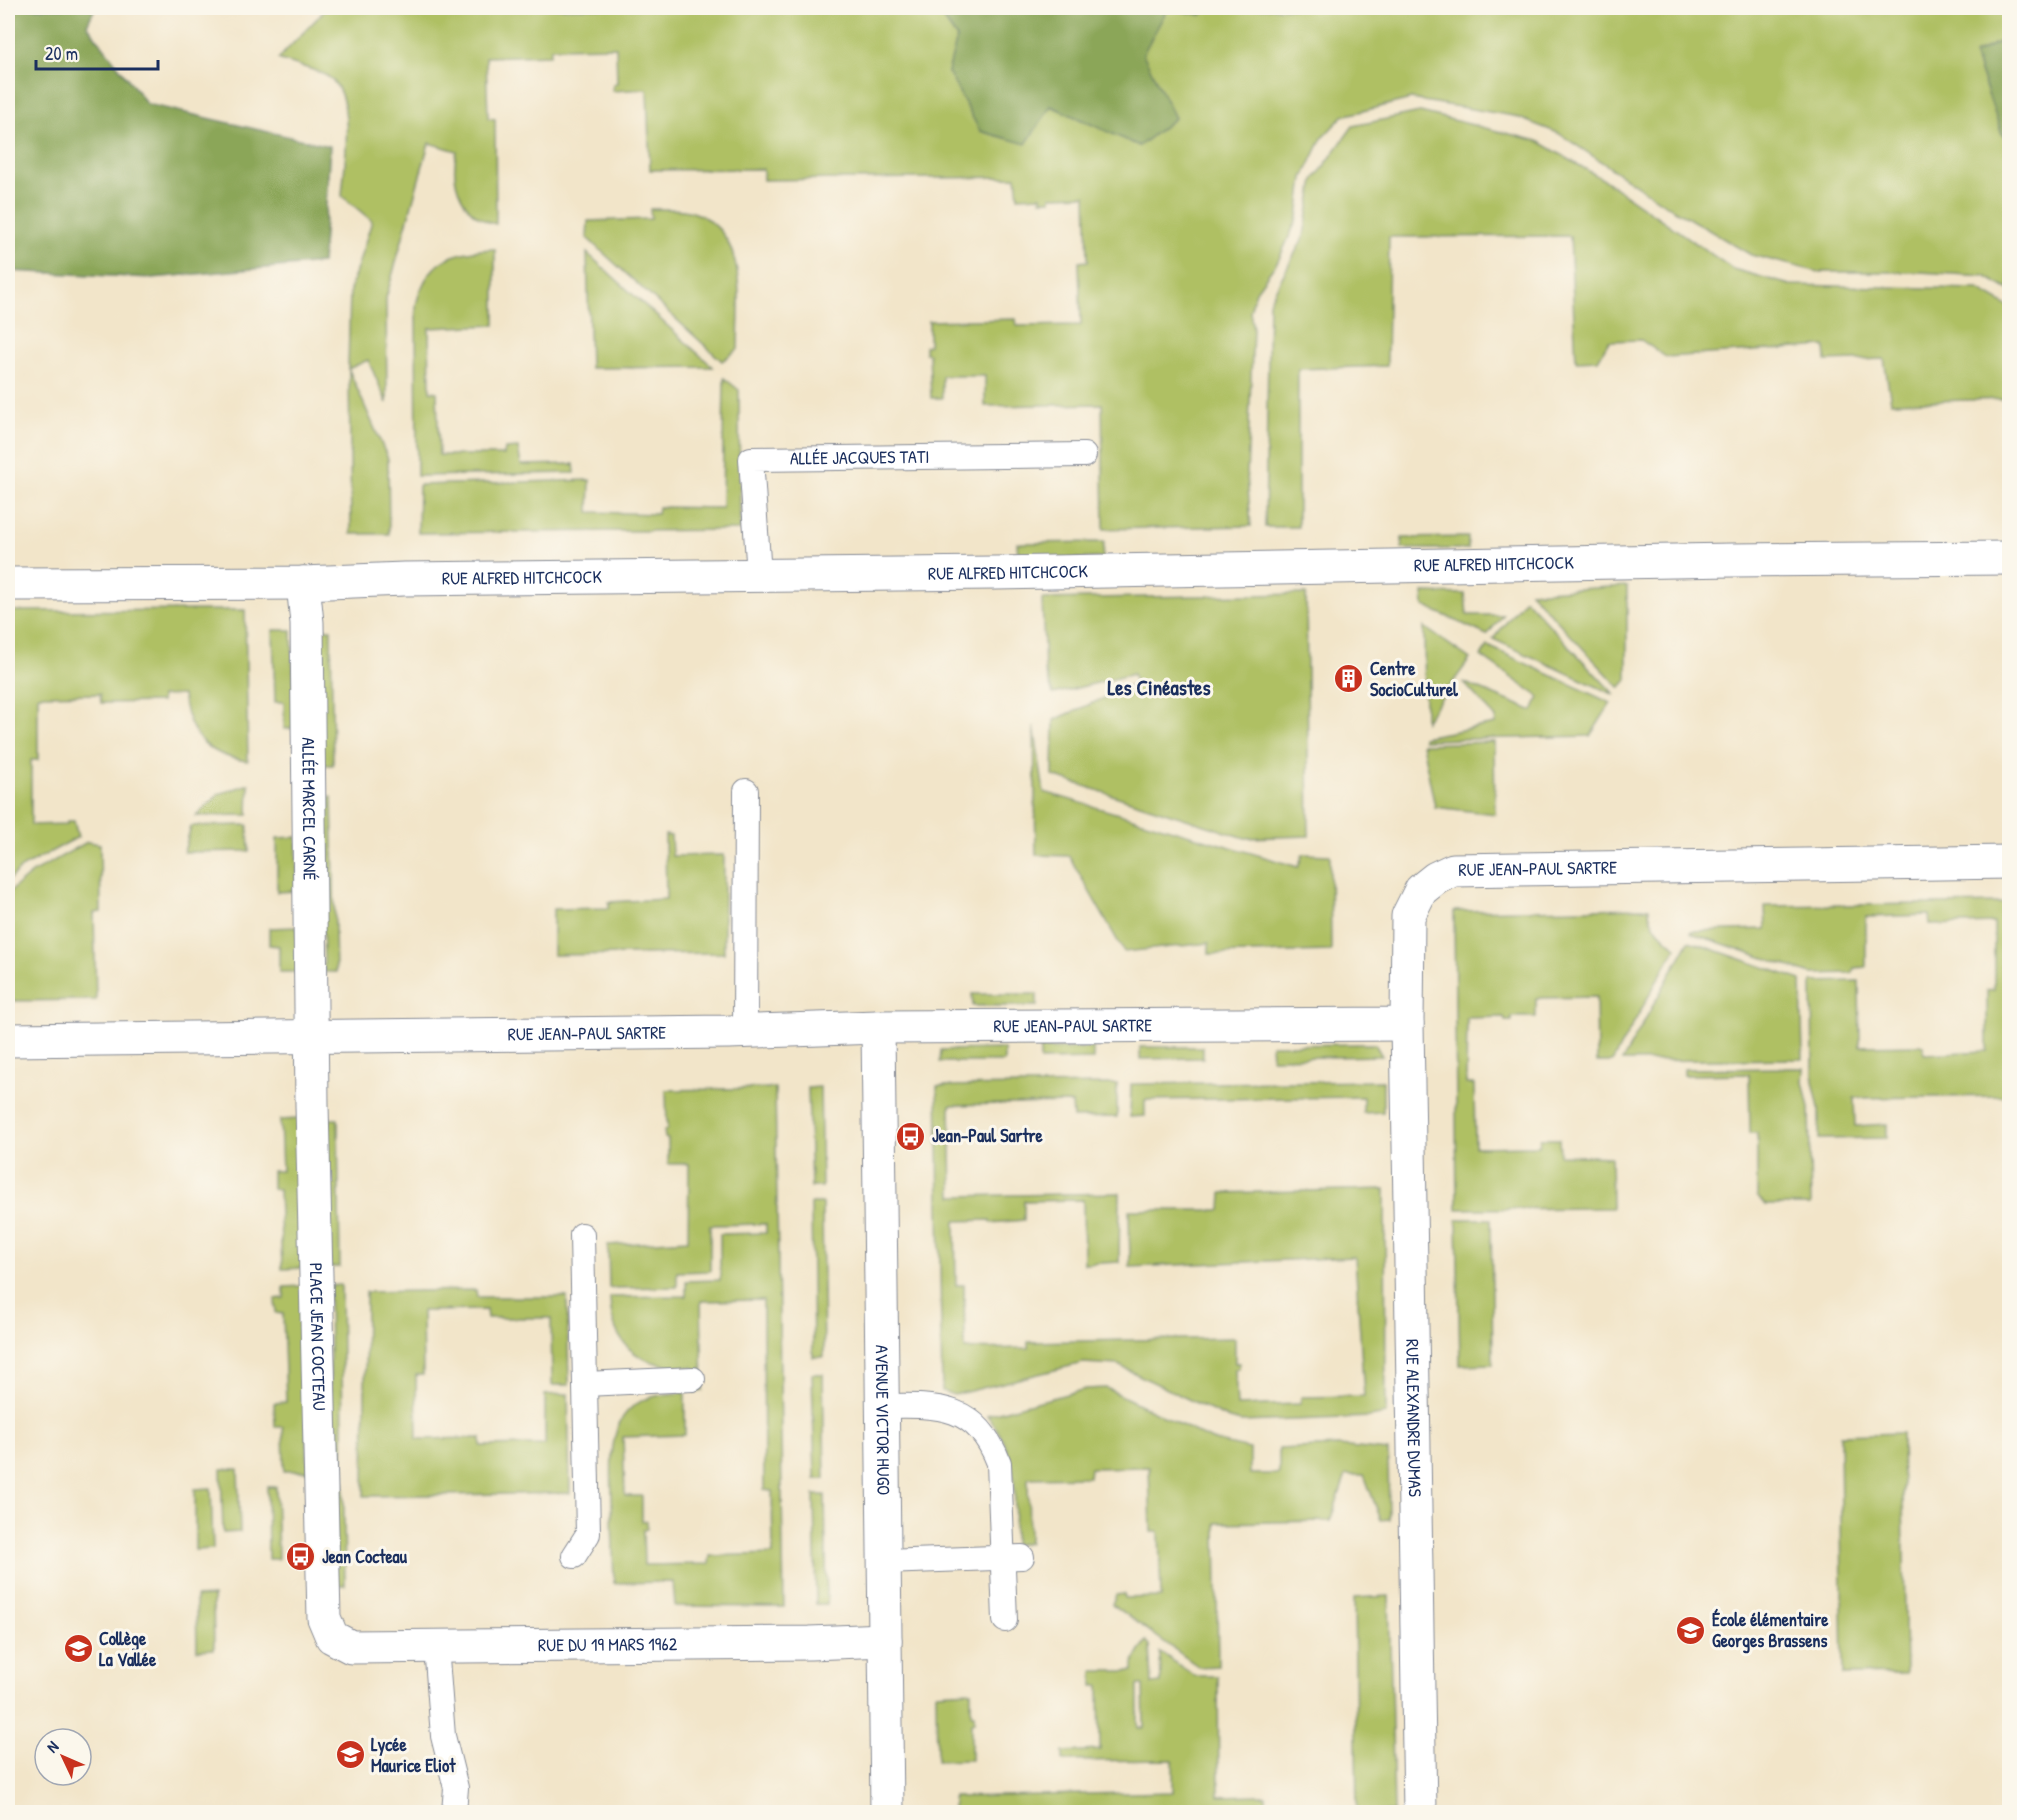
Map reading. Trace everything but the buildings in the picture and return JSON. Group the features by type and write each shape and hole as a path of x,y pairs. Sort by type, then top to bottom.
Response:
{"street":[{"name":"RUE ALFRED HITCHCOCK","path":"8,584 303,583 404,579 2010,558"},
{"name":"ALLÉE MARCEL CARNÉ","path":"303,583 307,623 312,1036"},
{"name":"RUE JEAN-PAUL SARTRE","path":"8,1040 745,1032 878,1027 1407,1024 1408,916 1421,890 1436,878 1453,870 2010,862"},
{"name":"RUE ALEXANDRE DUMAS","path":"1407,1024 1420,1812"},
{"name":"AVENUE VICTOR HUGO","path":"878,1027 888,1812"},
{"name":"PLACE JEAN COCTEAU","path":"312,1036 324,1618 332,1637"},
{"name":"RUE DU 19 MARS 1962","path":"332,1637 351,1647 810,1643 885,1640"}],"lane":[{"name":"ALLÉE JACQUES TATI","path":"759,575 751,459 1084,455"},
{"path":"745,1032 746,791"},
{"path":"574,1556 588,1534 582,1235"},
{"path":"585,1384 693,1379"},
{"path":"882,1406 941,1407 961,1413 973,1421 992,1445 999,1462 1012,1558 1005,1620"},
{"path":"884,1562 1012,1558"},
{"path":"436,1646 443,1736 456,1788 454,1812"}],"green space":[{"path":"8,8 95,8 87,25 147,104 330,146 322,263 152,278 8,271"},
{"path":"327,8 936,8 957,38 948,73 1051,106 1139,146 1175,118 1142,54 1168,8 1201,15 1208,8 2009,8 2009,37 1974,54 2002,134 2009,138 2009,290 1985,276 1920,272 1819,272 1751,255 1668,206 1558,133 1514,116 1411,99 1343,116 1322,138 1303,178 1298,217 1278,261 1256,291 1250,311 1253,329 1247,475 1251,526 1104,529 1102,404 985,406 985,376 942,376 942,398 931,398 929,354 925,353 925,346 929,345 929,321 1016,319 1017,326 1081,325 1079,262 1088,261 1086,195 1051,196 1051,200 1041,200 1041,196 1018,197 1016,177 763,180 763,169 650,170 647,89 612,91 613,84 617,83 616,47 551,48 550,55 486,57 488,118 495,119 496,224 475,214 461,197 455,175 457,151 429,143 386,298 387,403 368,360 348,369 350,290 372,221 342,196 346,132 342,98 336,85 327,76 278,59"},
{"path":"936,8 1168,8 1143,54 1175,118 1139,146 1051,106 1026,144 980,131 948,72 957,38"},
{"path":"1168,8 1208,8 1201,15"},
{"path":"2009,37 2009,138 2002,134 1974,54"},
{"path":"1420,112 1538,141 1604,180 1733,269 1790,285 1978,289 2009,307 2009,399 1891,402 1884,359 1826,361 1825,346 1666,357 1641,340 1609,341 1598,360 1576,361 1570,236 1389,237 1387,366 1298,369 1298,527 1265,527 1269,302 1304,236 1314,180 1353,126"},
{"path":"650,209 682,210 700,215 716,226 727,240 734,256 739,293 738,349 722,361 587,238 588,221 651,219"},
{"path":"495,249 495,325 429,328 430,391 437,392 439,455 504,455 505,449 518,448 521,465 574,464 575,473 417,476 416,305 421,290 434,268 443,261 466,252"},
{"path":"587,253 713,367 590,368"},
{"path":"349,370 388,459 389,534 351,534"},
{"path":"724,378 739,390 740,530 418,533 419,485 590,480 589,512 657,514 658,507 722,508"},
{"path":"1468,537 1468,549 1402,549 1402,538"},
{"path":"1104,542 1103,558 1031,560 1018,555 1017,543"},
{"path":"1627,586 1627,680 1620,688 1530,592"},
{"path":"1423,593 1465,594 1467,615 1503,615 1487,635 1424,606"},
{"path":"1306,594 1309,836 1245,838 1053,776 1054,720 1136,684 1133,674 1053,694 1045,671 1042,599"},
{"path":"1525,599 1615,695 1493,639"},
{"path":"245,610 248,761 221,754 202,741 190,721 183,695 161,696 161,702 101,703 100,694 38,695 38,760 31,760 31,825 67,824 67,821 74,821 78,837 21,868 8,881 8,611"},
{"path":"1424,627 1470,659 1425,721"},
{"path":"319,629 331,629 333,765 321,765"},
{"path":"273,630 292,630 295,728 284,729 284,702 275,702"},
{"path":"1488,646 1611,703 1590,736 1423,740 1423,737 1495,724 1496,718 1463,682 1533,711 1539,697 1481,656"},
{"path":"1034,726 1044,792 1298,867 1303,854 1330,855 1331,951 1209,954 1209,943 1124,952 1069,856 1036,855"},
{"path":"1494,742 1495,814 1435,807 1422,744"},
{"path":"249,784 248,815 196,816 219,794"},
{"path":"321,797 332,797 336,972 324,972"},
{"path":"248,825 249,851 184,852 191,826"},
{"path":"665,835 671,836 672,856 724,855 724,953 553,955 553,909 609,908 609,902 666,899"},
{"path":"297,837 297,891 277,892 277,838"},
{"path":"87,842 100,844 101,912 94,913 96,1000 8,1001 8,893 32,873"},
{"path":"2009,903 2009,1096 1854,1098 1855,1126 1887,1124 1887,1138 1819,1139 1819,1108 1813,1081 1812,982 1859,981 1860,1046 1923,1045 1924,1054 1987,1051 1987,990 1994,989 1994,923 1930,925 1929,915 1866,917 1866,967 1854,968 1853,973 1811,974 1691,933 1691,931 1766,929 1765,906"},
{"path":"1649,908 1654,925 1676,947 1612,1062 1597,1062 1596,997 1536,998 1536,1017 1512,1017 1512,1021 1505,1021 1504,1017 1467,1018 1466,1084 1474,1084 1475,1147 1539,1146 1540,1139 1559,1139 1560,1155 1611,1157 1612,1208 1457,1209 1454,911"},
{"path":"297,927 298,972 279,972 279,946 269,945 269,928"},
{"path":"1689,941 1801,980 1803,1059 1622,1061"},
{"path":"972,994 1037,994 1037,1006 973,1006"},
{"path":"1375,1044 1382,1056 1272,1058 1271,1045"},
{"path":"1140,1047 1203,1047 1203,1058 1140,1059"},
{"path":"1093,1048 1093,1059 1040,1060 1040,1049"},
{"path":"1004,1049 1004,1062 940,1062 941,1050"},
{"path":"1804,1068 1803,1082 1809,1108 1811,1205 1765,1205 1757,1196 1757,1133 1750,1133 1749,1074 1684,1075 1684,1069"},
{"path":"1383,1081 1383,1112 1363,1113 1363,1097 1145,1100 1145,1116 1130,1117 1131,1084"},
{"path":"1117,1084 1117,1117 1073,1118 1072,1103 950,1105 952,1196 1120,1193 1119,1262 1084,1264 1083,1200 1024,1201 1024,1220 991,1223 990,1220 955,1221 956,1285 964,1285 965,1349 1028,1348 1028,1342 1235,1338 1235,1363 1239,1363 1239,1369 1235,1369 1237,1406 1301,1404 1301,1397 1364,1396 1355,1257 1130,1267 1129,1210 1221,1210 1222,1193 1385,1189 1386,1414 1370,1417 1241,1422 1229,1419 1118,1365 1083,1363 954,1395 942,1391 937,1086"},
{"path":"820,1087 822,1187 811,1187 808,1088"},
{"path":"775,1088 784,1607 675,1606 673,1582 614,1583 611,1477 614,1439 619,1424 628,1411 641,1401 660,1395 685,1393 685,1435 623,1437 625,1496 642,1496 642,1521 647,1521 647,1529 643,1530 644,1565 709,1564 710,1556 773,1554 772,1491 764,1490 763,1300 701,1301 703,1391 695,1392 694,1367 660,1364 646,1360 624,1343 612,1316 610,1297 686,1296 686,1281 720,1280 720,1234 766,1233 766,1224 710,1225 710,1271 677,1272 677,1287 609,1288 608,1245 688,1240 689,1164 668,1164 668,1139 665,1138 664,1130 667,1129 666,1090"},
{"path":"300,1119 303,1268 282,1269 279,1189 272,1189 272,1171 282,1171 280,1120"},
{"path":"326,1119 338,1119 340,1267 329,1267"},
{"path":"811,1203 822,1203 824,1357 813,1357"},
{"path":"1457,1219 1491,1219 1493,1364 1460,1365"},
{"path":"341,1285 345,1585 333,1585 329,1286"},
{"path":"303,1286 308,1471 284,1471 283,1427 275,1427 274,1403 286,1402 283,1314 276,1313 275,1299 284,1298 284,1287"},
{"path":"476,1290 477,1297 567,1297 569,1385 552,1385 551,1318 487,1318 486,1310 422,1311 423,1375 416,1375 417,1439 481,1438 481,1446 545,1445 545,1395 568,1394 570,1493 364,1496 366,1292"},
{"path":"812,1374 823,1374 825,1479 815,1479"},
{"path":"1106,1388 1214,1441 1250,1449 1250,1474 1279,1474 1279,1449 1338,1446 1388,1451 1389,1519 1381,1520 1364,1475 1346,1475 1330,1521 1216,1523 1218,1666 1199,1667 1112,1604 1116,1595 1124,1594 1125,1598 1161,1597 1159,1532 1151,1532 1149,1467 1090,1468 1089,1477 1028,1478 1029,1543 1014,1545 1015,1492 1011,1461 1006,1446 987,1415 1086,1389"},
{"path":"1902,1433 1906,1674 1843,1675 1840,1435"},
{"path":"221,1469 238,1469 240,1532 223,1533"},
{"path":"267,1487 276,1487 278,1559 268,1559"},
{"path":"211,1488 213,1549 195,1550 195,1489"},
{"path":"814,1495 825,1495 827,1604 816,1604"},
{"path":"213,1596 214,1649 197,1650 196,1597"},
{"path":"1389,1596 1394,1812 1357,1812 1354,1598"},
{"path":"1146,1641 1150,1645 1152,1684 1161,1683 1160,1652 1195,1676 1218,1676 1219,1796 1266,1795 1266,1812 953,1812 953,1797 1173,1792 1173,1760 1063,1761 1063,1752 1100,1750 1099,1686 1093,1686 1093,1671 1133,1671 1133,1663","holes":["1138,1685 1143,1685 1144,1728 1138,1728"]},
{"path":"971,1691 971,1714 974,1714 974,1722 971,1723 971,1760 937,1761 936,1693"}],"place":[{"name":"Centre SocioCulturel","path":"1349,679"},
{"name":"Jean-Paul Sartre","path":"911,1136"},
{"name":"Jean Cocteau","path":"301,1557"},
{"name":"École élémentaire Georges Brassens","path":"1691,1630"},
{"name":"Collège La Vallée","path":"78,1649"},
{"name":"Lycée Maurice Eliot","path":"350,1755"}],"district":[{"name":"Les Cinéastes","path":"1159,688"}]}
